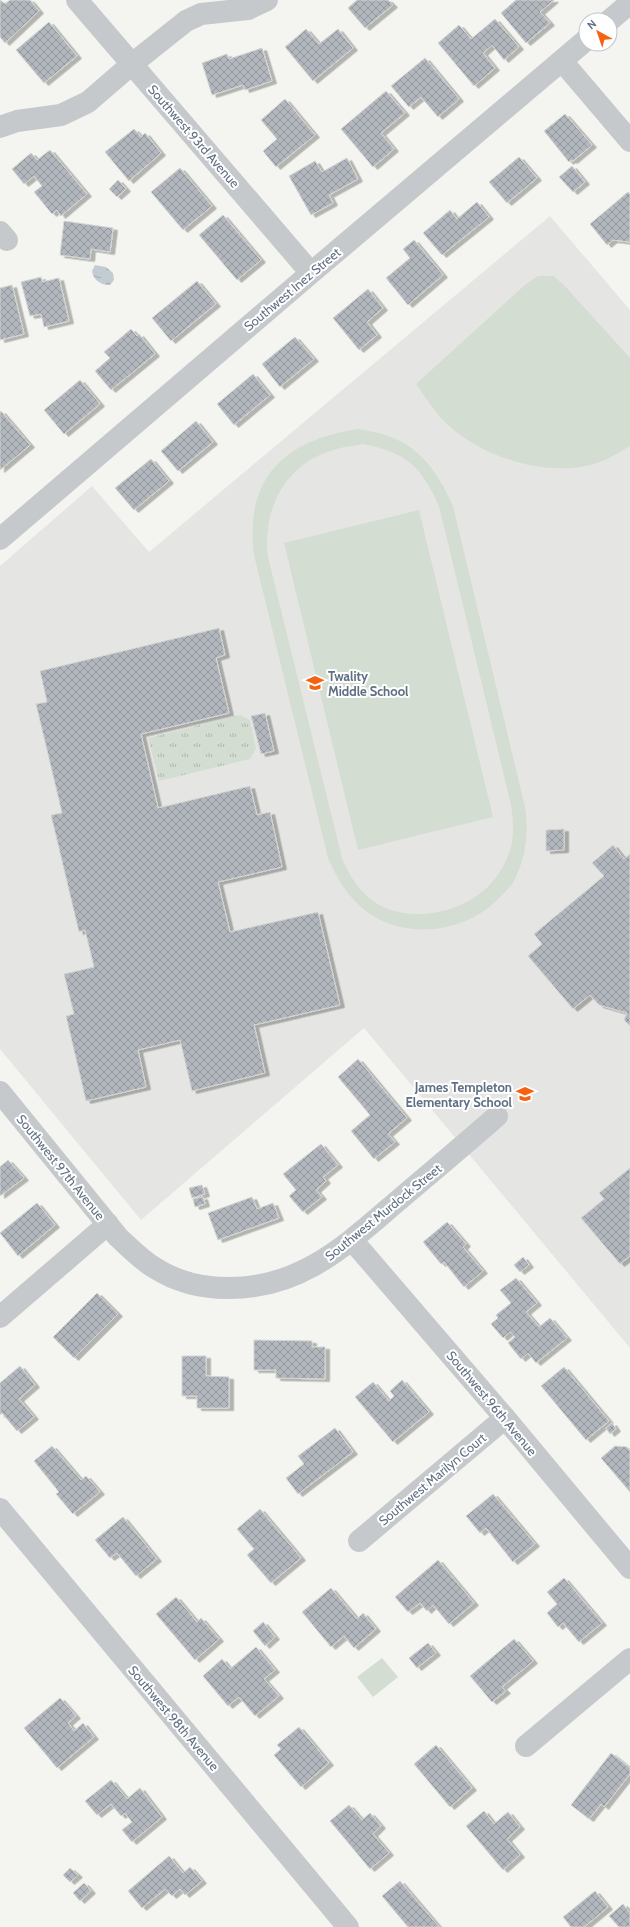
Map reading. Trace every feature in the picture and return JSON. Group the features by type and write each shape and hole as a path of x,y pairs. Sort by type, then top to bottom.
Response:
{"street":[{"name":"Southwest 93rd Avenue","path":"77,0 311,273"},
{"path":"0,127 16,121 61,115 88,102 186,20 201,14 248,9 267,0"},
{"path":"618,13 630,3"},
{"name":"Southwest Inez Street","path":"0,539 578,47"},
{"path":"562,61 630,141"},
{"name":"Southwest 97th Avenue","path":"0,1092 108,1224"},
{"name":"Southwest Murdock Street","path":"108,1224 118,1237 154,1268 176,1279 213,1288 245,1288 262,1286 290,1277 320,1262 352,1240 497,1116"},
{"path":"0,1317 108,1224"},
{"name":"Southwest 96th Avenue","path":"352,1240 505,1418 630,1568"},
{"name":"Southwest Marilyn Court","path":"359,1541 505,1418"},
{"name":"Southwest 98th Avenue","path":"0,1508 348,1927"},
{"path":"526,1746 630,1659"}],"shaded area":[{"name":"Twality Middle School","path":"550,216 630,310 630,1348 364,1028 141,1220 0,1049 0,566 92,486 149,552"}],"green space":[{"path":"538,276 553,276 563,284 630,358 630,446 609,458 592,465 568,468 550,468 513,461 495,454 478,446 448,425 416,384 526,284"},
{"path":"358,429 376,432 406,444 428,463 437,476 453,506 525,807 527,827 524,854 518,872 511,885 488,908 471,918 453,925 433,929 414,929 394,925 376,918 360,906 345,889 328,858 254,555 253,528 256,504 263,484 275,467 290,453 310,442 332,434","holes":["363,444 391,452 411,463 426,481 439,506 511,805 512,815 513,831 511,847 498,875 489,886 466,903 438,912 423,914 408,914 393,911 373,901 355,883 342,858 268,557 267,540 273,507 280,492 300,467 314,458 338,448"]},
{"path":"419,510 493,817 358,850 284,543"},
{"path":"240,715 250,720 256,749 250,759 159,781 148,738"},
{"path":"382,1658 398,1677 373,1697 357,1677"}],"water":[{"path":"95,265 106,267 113,273 114,280 110,285 96,280 92,271"}],"building":[{"path":"0,0 5,4 10,0 30,0 39,11 5,43 0,37"},
{"path":"357,0 388,0 393,5 365,28 348,8"},
{"path":"516,0 554,0 540,12 550,23 526,43 501,13"},
{"path":"495,19 519,47 504,60 492,45 483,53 495,68 474,86 438,43 459,25 471,39"},
{"path":"49,22 77,56 44,83 16,50"},
{"path":"306,29 319,44 338,29 353,48 313,81 285,47"},
{"path":"262,48 272,81 245,90 243,85 212,95 202,63 227,54 229,59"},
{"path":"425,58 459,99 438,117 421,97 409,107 391,86"},
{"path":"386,91 405,113 381,133 394,149 373,167 341,129"},
{"path":"285,99 315,135 276,167 263,151 277,139 261,120"},
{"path":"565,114 592,145 573,161 571,160 569,162 544,131"},
{"path":"134,129 141,137 145,133 161,153 129,181 105,152"},
{"path":"50,150 87,194 61,216 57,210 52,214 34,192 42,186 34,176 24,184 12,169 31,153 37,160"},
{"path":"519,157 537,178 507,203 489,182"},
{"path":"347,158 358,179 329,195 333,203 311,215 289,176 315,161 322,172"},
{"path":"572,166 585,182 573,192 559,177"},
{"path":"180,168 212,206 183,230 151,192"},
{"path":"118,180 126,189 117,197 109,189"},
{"path":"628,192 630,194 630,242 613,240 607,245 590,224"},
{"path":"477,202 489,217 442,255 423,233 450,210 457,219"},
{"path":"223,215 261,260 237,280 199,235"},
{"path":"64,221 113,228 110,252 91,249 90,259 60,255"},
{"path":"414,240 443,275 408,305 386,278 410,258 403,249"},
{"path":"41,277 42,282 59,278 69,321 44,327 41,314 30,316 21,282"},
{"path":"197,281 216,304 171,341 152,318"},
{"path":"12,285 24,334 0,340 0,288"},
{"path":"368,289 383,308 367,322 377,335 359,350 333,318"},
{"path":"131,329 137,336 139,334 155,354 111,390 95,371 110,358 104,352"},
{"path":"295,337 314,359 280,387 262,364"},
{"path":"253,374 270,395 234,425 217,404"},
{"path":"80,380 100,404 64,434 44,410"},
{"path":"1,411 30,445 0,470 0,412"},
{"path":"196,421 213,442 178,471 161,451"},
{"path":"151,459 169,481 134,510 115,488"},
{"path":"219,628 225,655 216,658 229,713 141,734 158,808 250,786 257,815 270,812 282,867 218,882 230,932 318,912 340,1005 254,1025 265,1073 192,1091 180,1040 138,1050 146,1087 86,1101 66,1016 74,1014 64,974 94,967 85,930 79,932 51,815 62,813 36,704 47,702 40,671"},
{"path":"265,713 274,751 261,754 251,716"},
{"path":"564,829 564,850 546,851 546,830"},
{"path":"613,845 624,859 630,854 630,1026 624,1020 627,1013 599,1005 590,995 573,1009 528,956 542,944 534,934 604,876 592,863"},
{"path":"358,1059 407,1118 388,1134 395,1142 374,1159 351,1131 370,1115 338,1077"},
{"path":"321,1144 338,1165 323,1177 326,1181 316,1190 322,1197 303,1212 289,1196 296,1190 283,1174"},
{"path":"8,1160 24,1178 0,1196 0,1167"},
{"path":"630,1168 630,1256 620,1264 581,1218 604,1199 599,1193"},
{"path":"202,1185 205,1194 192,1198 189,1188"},
{"path":"203,1197 205,1204 195,1207 193,1199"},
{"path":"252,1197 257,1209 273,1203 279,1218 218,1240 208,1213"},
{"path":"37,1203 55,1225 18,1256 0,1233"},
{"path":"447,1222 466,1244 463,1247 483,1271 464,1287 444,1262 441,1264 423,1242"},
{"path":"523,1257 529,1265 520,1272 514,1265"},
{"path":"516,1278 537,1303 526,1312 539,1327 550,1318 567,1338 536,1363 528,1353 521,1359 508,1343 515,1337 510,1332 503,1338 491,1324 498,1318 496,1315 511,1303 500,1290"},
{"path":"97,1293 118,1314 74,1358 53,1337"},
{"path":"254,1340 312,1341 312,1347 325,1347 325,1379 276,1378 276,1370 254,1370"},
{"path":"182,1356 206,1356 206,1376 229,1377 229,1408 197,1408 197,1396 182,1396"},
{"path":"20,1366 35,1385 19,1399 34,1417 17,1431 2,1413 0,1415 0,1383"},
{"path":"564,1367 609,1421 586,1440 541,1386"},
{"path":"402,1380 429,1412 393,1442 355,1397 373,1382 389,1401 394,1396 390,1391"},
{"path":"612,1423 616,1429 610,1434 606,1428"},
{"path":"335,1428 353,1452 298,1494 286,1478 304,1464 298,1456"},
{"path":"52,1446 81,1480 86,1476 100,1492 73,1514 56,1494 59,1492 34,1461"},
{"path":"615,1446 627,1447 630,1451 630,1492 601,1458"},
{"path":"493,1494 535,1544 513,1562 486,1528 480,1533 466,1516"},
{"path":"260,1509 301,1558 271,1583 247,1555 254,1549 237,1529"},
{"path":"123,1517 157,1559 136,1576 117,1553 110,1558 95,1540"},
{"path":"438,1560 474,1603 449,1624 433,1605 427,1611 420,1603 408,1612 395,1597"},
{"path":"564,1578 602,1623 579,1642 563,1623 558,1627 547,1613 557,1604 547,1592"},
{"path":"331,1588 357,1619 363,1613 376,1629 354,1648 344,1636 331,1647 302,1612"},
{"path":"176,1597 197,1622 201,1618 219,1639 195,1660 156,1614"},
{"path":"263,1622 275,1637 265,1646 253,1631"},
{"path":"514,1639 533,1661 502,1687 506,1691 492,1702 470,1676"},
{"path":"428,1643 436,1653 417,1668 409,1658"},
{"path":"256,1647 275,1670 264,1679 279,1696 255,1716 239,1697 228,1706 203,1676 222,1659 230,1669"},
{"path":"60,1698 76,1716 68,1723 74,1731 83,1723 94,1737 57,1768 24,1728"},
{"path":"299,1727 329,1763 301,1787 274,1755 281,1749 277,1745"},
{"path":"436,1745 472,1788 450,1807 414,1764"},
{"path":"611,1753 630,1768 630,1774 604,1807 601,1804 589,1819 571,1805"},
{"path":"111,1780 127,1799 140,1788 162,1817 132,1842 122,1830 132,1822 125,1813 121,1816 111,1804 97,1815 85,1801"},
{"path":"349,1805 362,1820 370,1813 381,1826 373,1834 389,1853 370,1869 330,1821"},
{"path":"484,1811 494,1824 508,1812 520,1827 507,1839 520,1855 503,1870 466,1826"},
{"path":"169,1856 183,1873 190,1867 202,1881 185,1895 180,1889 172,1896 165,1889 142,1908 128,1891"},
{"path":"70,1868 78,1875 70,1882 63,1875"},
{"path":"400,1881 439,1927 408,1927 382,1896"},
{"path":"84,1883 91,1891 80,1901 73,1893"},
{"path":"595,1891 608,1907 584,1927 571,1927 563,1917"},
{"path":"623,1904 630,1913 630,1927 619,1927 609,1916"}],"place":[{"name":"Twality Middle School","path":"315,683"},
{"name":"James Templeton Elementary School","path":"525,1094"}]}
